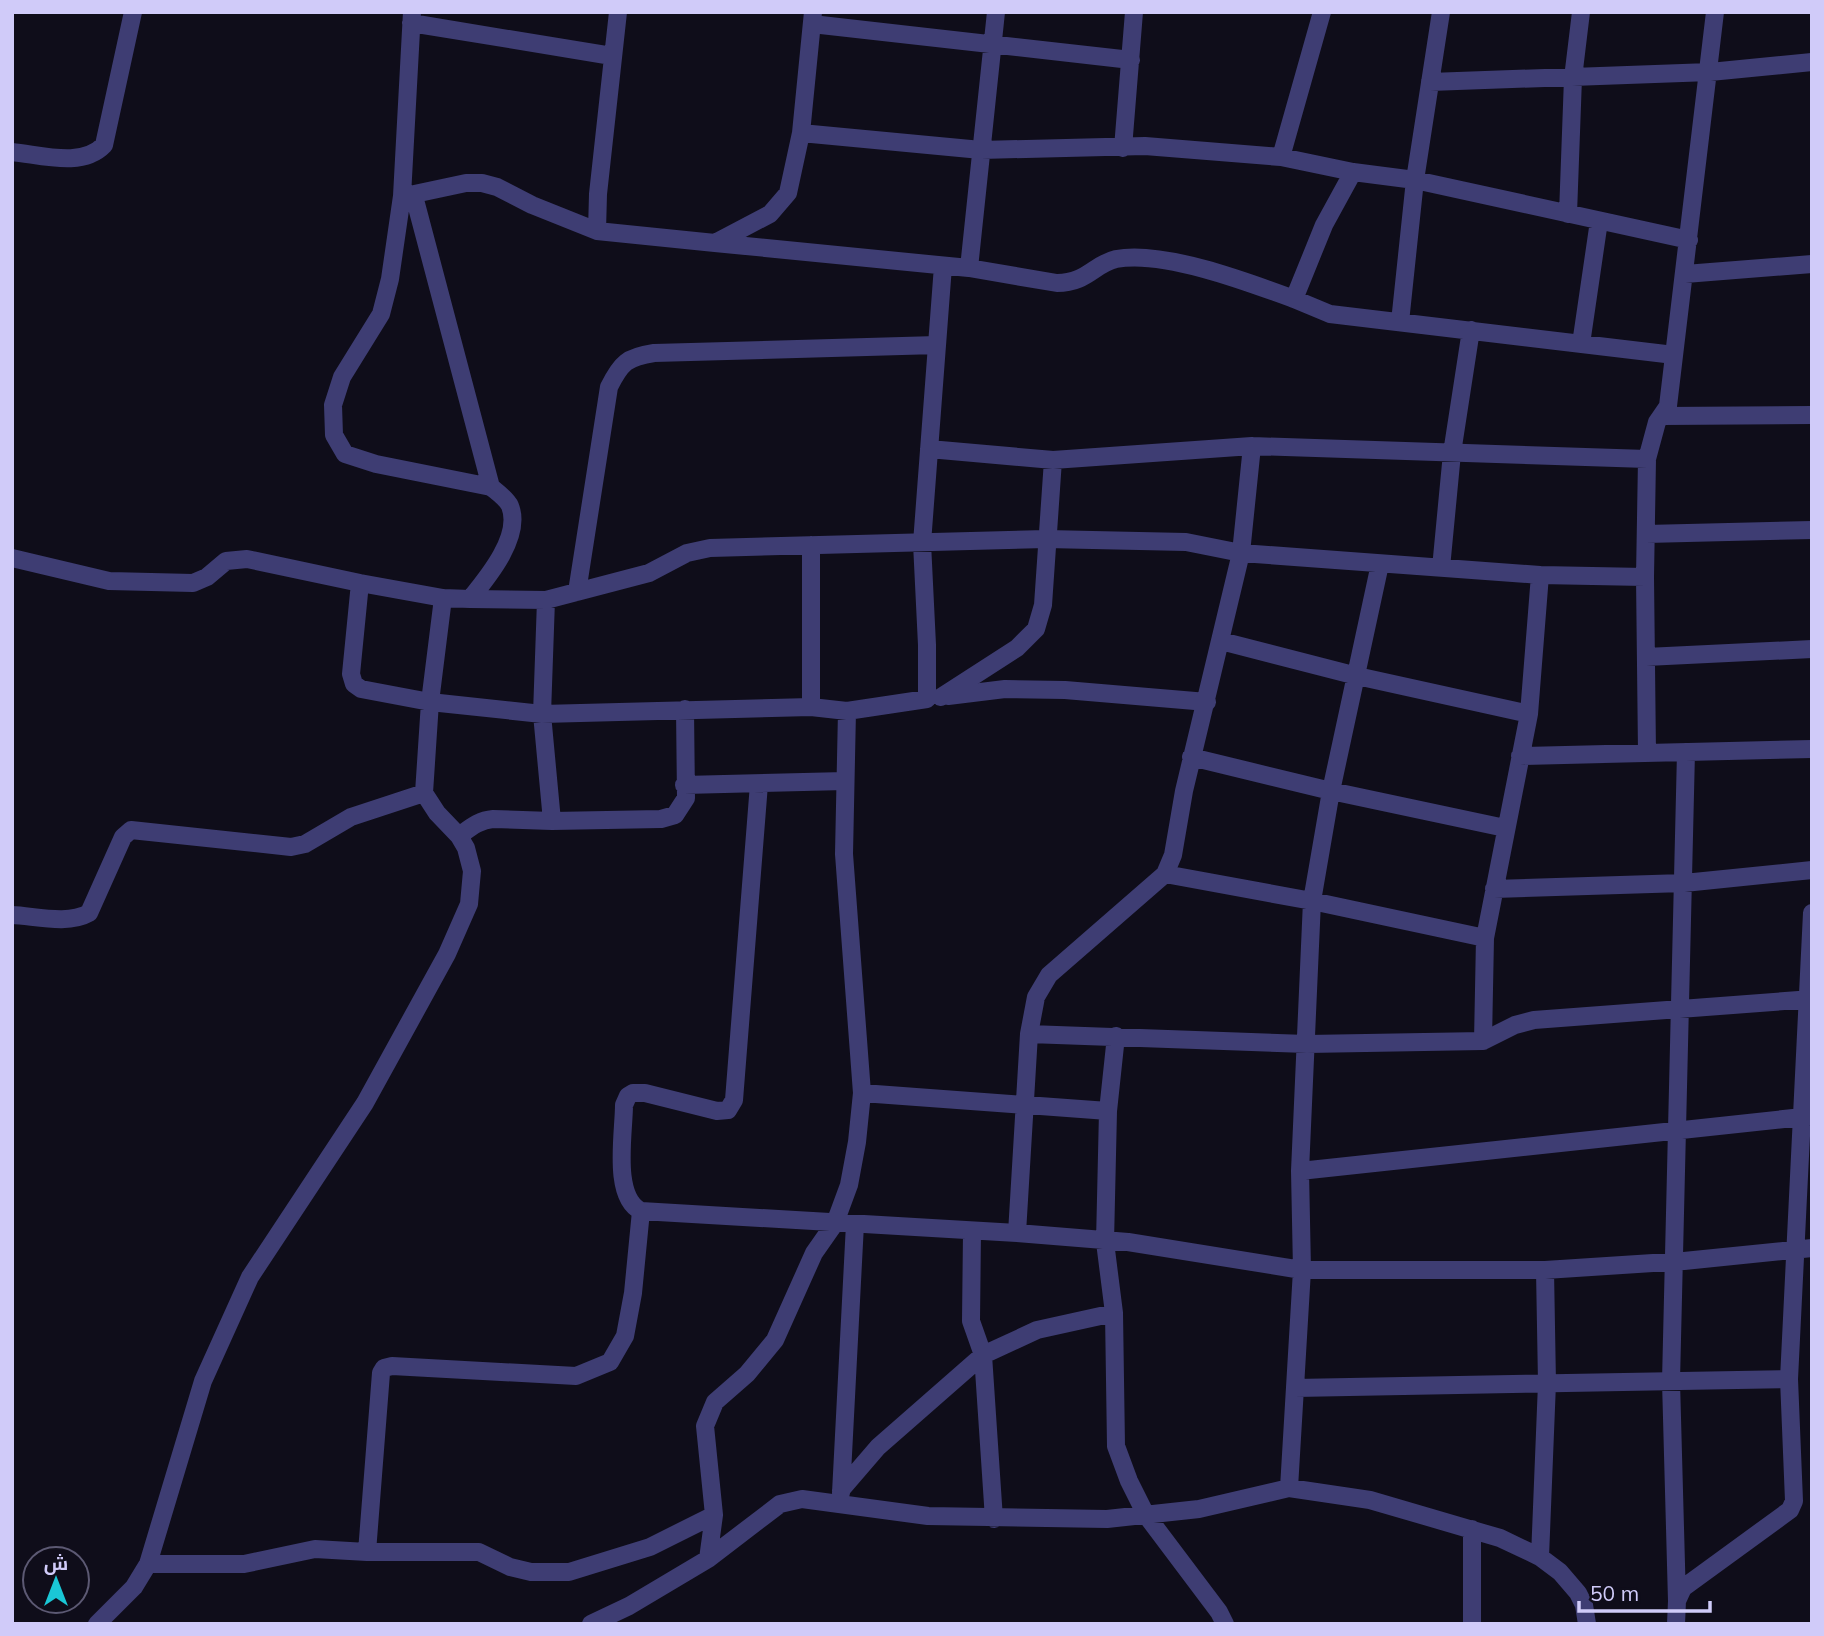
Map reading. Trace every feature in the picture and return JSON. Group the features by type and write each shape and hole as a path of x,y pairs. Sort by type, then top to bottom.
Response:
{"street":[{"path":"12,152 81,159 95,155 104,145 133,12"},
{"path":"597,231 598,194 618,12"},
{"path":"969,268 996,12"},
{"path":"1123,149 1134,12"},
{"path":"1281,157 1322,12"},
{"path":"1400,322 1415,180 1441,12"},
{"path":"1568,214 1573,78 1581,12"},
{"path":"1647,753 1644,577 1647,459 1657,422 1668,406 1710,72 1715,12"},
{"path":"470,599 506,546 513,519 509,503 491,487 376,464 345,454 334,435 333,405 342,377 381,314 408,196 411,18 612,56"},
{"path":"715,243 770,214 788,193 802,133 812,18 992,44 1130,60"},
{"path":"1430,82 1710,72 1812,62"},
{"path":"802,133 981,150 1172,147 1281,157 1353,172 1415,180 1689,240"},
{"path":"1294,299 1324,225 1353,172"},
{"path":"408,196 466,183 482,183 597,231 969,268 1069,282 1083,278 1113,260 1156,257 1236,279 1330,314 1674,355"},
{"path":"408,196 491,487"},
{"path":"1581,344 1600,221"},
{"path":"1685,274 1812,264"},
{"path":"934,698 927,645 922,543 943,266"},
{"path":"1441,568 1452,453 1471,330"},
{"path":"577,592 609,387 618,369 633,356 654,353 937,345"},
{"path":"1662,416 1812,415"},
{"path":"929,449 1053,460 1252,446 1647,459"},
{"path":"1017,1233 1029,1034 1036,997 1049,975 1165,874 1173,855 1191,757 1207,702 1241,554 1252,446"},
{"path":"934,698 1017,648 1036,629 1043,605 1053,460"},
{"path":"1646,534 1812,530"},
{"path":"12,558 109,581 193,583 207,577 226,561 247,559 443,598 546,600 649,573 687,553 710,548 1046,539 1186,541 1241,554 1540,575 1644,577"},
{"path":"811,545 811,707"},
{"path":"1289,1488 1302,1270 1300,1171 1312,901 1331,791 1380,564"},
{"path":"1483,1041 1485,938 1529,714 1540,575"},
{"path":"360,583 351,674 354,684 361,689 430,702 542,714 811,707 846,711 1005,689 1065,690 1207,702"},
{"path":"97,1624 134,1587 148,1564 203,1381 250,1277 365,1103 447,954 469,904 472,871 470,859 459,836 437,813 424,793 430,702 443,598"},
{"path":"546,600 542,714 552,821"},
{"path":"1221,641 1357,676 1529,714"},
{"path":"1646,657 1812,649"},
{"path":"459,836 484,820 661,819 675,814 686,798 685,709"},
{"path":"708,1559 714,1515 705,1426 715,1402 747,1374 775,1339 814,1253 835,1223 849,1185 862,1093 844,854 846,711"},
{"path":"1520,756 1812,749"},
{"path":"1676,1624 1671,1381 1686,752"},
{"path":"1191,757 1331,791 1506,828"},
{"path":"684,785 845,781"},
{"path":"759,784 734,1100 728,1110 718,1111 645,1093 628,1096 624,1105 622,1183 626,1198 634,1208 641,1211 1128,1242 1302,1270 1545,1270 1804,1249"},
{"path":"12,915 65,918 89,913 123,838 131,830 291,847 305,844 351,817 424,793"},
{"path":"1494,889 1684,883 1812,870"},
{"path":"1165,874 1312,901 1485,938"},
{"path":"1677,1601 1683,1587 1790,1510 1795,1494 1789,1379 1804,1249 1812,913"},
{"path":"1029,1034 1307,1044 1483,1041 1515,1025 1534,1020 1810,1000"},
{"path":"1116,1036 1108,1111 1105,1242 1114,1313 1116,1446 1146,1515 1219,1612 1225,1624"},
{"path":"862,1093 1108,1111"},
{"path":"1300,1171 1807,1116"},
{"path":"367,1552 381,1373 384,1368 392,1366 576,1376 610,1362 625,1336 633,1293 641,1211"},
{"path":"841,1497 855,1224"},
{"path":"972,1232 971,1321 984,1355 994,1519"},
{"path":"1540,1557 1547,1383 1545,1270"},
{"path":"841,1497 878,1447 984,1355 1037,1330 1114,1313"},
{"path":"1295,1388 1789,1379"},
{"path":"591,1624 708,1559 779,1504 802,1499 841,1497 928,1516 1107,1520 1199,1509 1289,1488 1370,1500 1500,1538 1540,1557 1560,1572 1578,1593 1584,1605 1587,1624"},
{"path":"148,1564 244,1564 315,1549 479,1552 510,1567 531,1572 569,1572 650,1547 714,1515"},
{"path":"1472,1529 1472,1624"}]}
